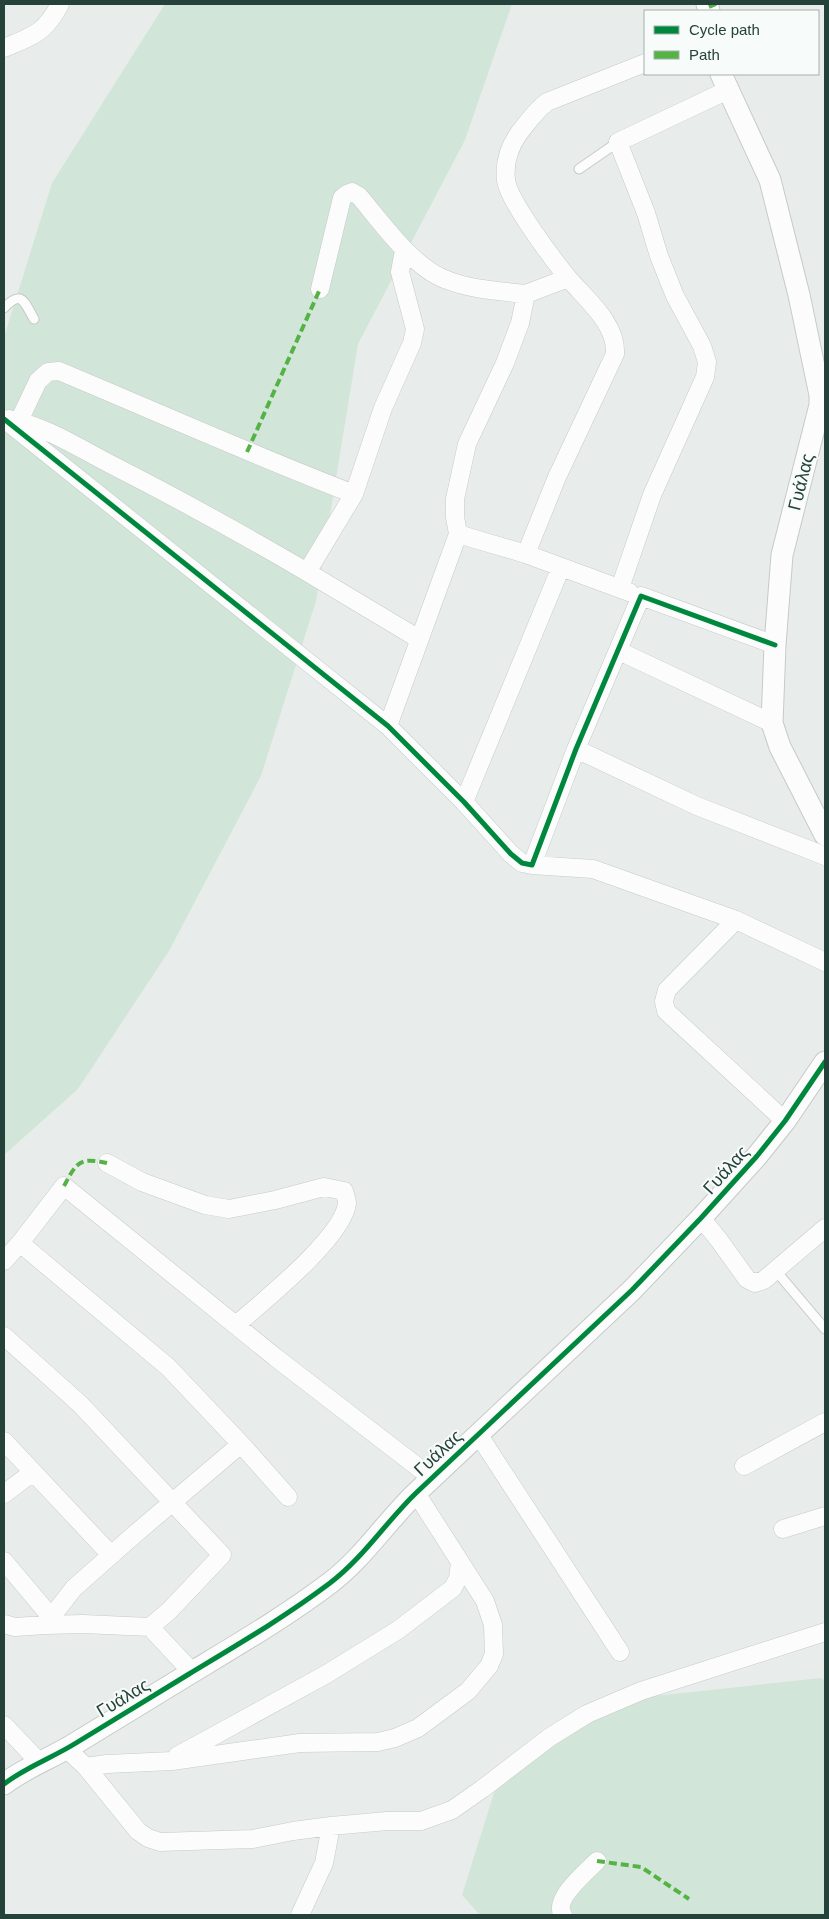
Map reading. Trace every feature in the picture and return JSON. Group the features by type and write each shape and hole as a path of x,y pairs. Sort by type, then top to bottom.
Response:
{"street":[{"path":"4,48 31,37 44,29 60,4"},
{"path":"526,554 556,477 615,354 615,344 611,331 568,278 515,203 506,181 507,164 512,144 536,109 547,102 644,63"},
{"path":"620,588 652,495 705,377 707,362 702,346 675,296 659,256 646,213 618,142 725,82"},
{"name":"Γυάλας","path":"725,82 770,180 799,295 820,395 820,405 782,555 775,645 772,723 780,747 825,835"},
{"path":"320,289 342,198 352,192 359,196 404,250 430,271 445,280 464,286 526,294 568,278"},
{"path":"307,572 354,494 383,408 412,343 415,329 400,272 404,250"},
{"path":"388,726 458,534 455,517 455,498 467,444 505,363 520,323 526,294"},
{"path":"9,419 38,381 48,372 59,371 170,417 256,456 354,494"},
{"path":"9,419 56,436 184,502 419,639"},
{"path":"9,419 388,726 464,802 511,854 522,863 593,869 736,920 825,962"},
{"path":"458,534 561,566 775,645"},
{"path":"464,802 561,566"},
{"path":"532,864 576,750 641,596"},
{"path":"619,651 772,723"},
{"path":"576,750 697,806 825,856"},
{"path":"736,920 667,990 664,1001 666,1011 786,1120"},
{"name":"Γυάλας","path":"4,1784 15,1775 67,1748 270,1625 330,1583 354,1561 416,1493 632,1290 701,1218 758,1156 786,1120 825,1062"},
{"path":"107,1163 151,1185 205,1205 228,1209 275,1200 324,1187 344,1192 347,1202 343,1215 325,1242 286,1281 236,1325"},
{"path":"4,1261 64,1186 275,1358 432,1478"},
{"path":"701,1218 747,1279 755,1283 764,1280 823,1235"},
{"path":"20,1243 168,1367 242,1444 288,1497"},
{"path":"4,1336 80,1404 222,1555 169,1611 150,1627 48,1621 15,1627 4,1624"},
{"path":"744,1466 825,1422"},
{"path":"478,1434 620,1652"},
{"path":"4,1440 111,1555"},
{"path":"48,1621 74,1588 173,1501 242,1444"},
{"path":"4,1494 33,1472"},
{"path":"86,1767 107,1764 172,1761 300,1743 378,1742 395,1738 418,1728 468,1691 489,1666 494,1654 493,1625 485,1601 416,1493"},
{"path":"783,1529 825,1516"},
{"path":"4,1561 48,1621"},
{"path":"172,1761 183,1752 325,1675 398,1630 453,1588 458,1578 460,1563"},
{"path":"150,1627 192,1672"},
{"path":"67,1748 86,1767 138,1831 148,1838 160,1842 254,1839 331,1826 387,1821 421,1821 452,1810 550,1737 587,1714 640,1691 825,1632"},
{"path":"4,1725 40,1763"},
{"path":"300,1915 324,1863 331,1826"},
{"path":"563,1915 560,1912 561,1904 568,1892 598,1861"}],"lane":[{"path":"579,169 618,142"},
{"path":"4,308 12,300 19,298 26,304 34,319"},
{"path":"776,1271 825,1329"}],"green space":[{"path":"165,4 512,4 465,140 358,344 316,601 261,776 169,951 78,1089 4,1155 4,337 52,183"},
{"path":"821,1678 825,1681 825,1915 480,1915 462,1895 498,1780 626,1699"}],"marked path":[{"path":"709,7 716,4"},
{"path":"247,452 320,289"},
{"path":"64,1186 72,1171 80,1163 85,1161 107,1163"},
{"path":"597,1861 641,1867 689,1899"}],"cycle path":[{"path":"4,419 388,726 464,802 511,854 522,863 532,865 576,749 641,596 775,645"},
{"path":"4,1784 76,1743 261,1630 342,1573 416,1493 632,1290 701,1218 757,1156 785,1121 825,1062"}]}
